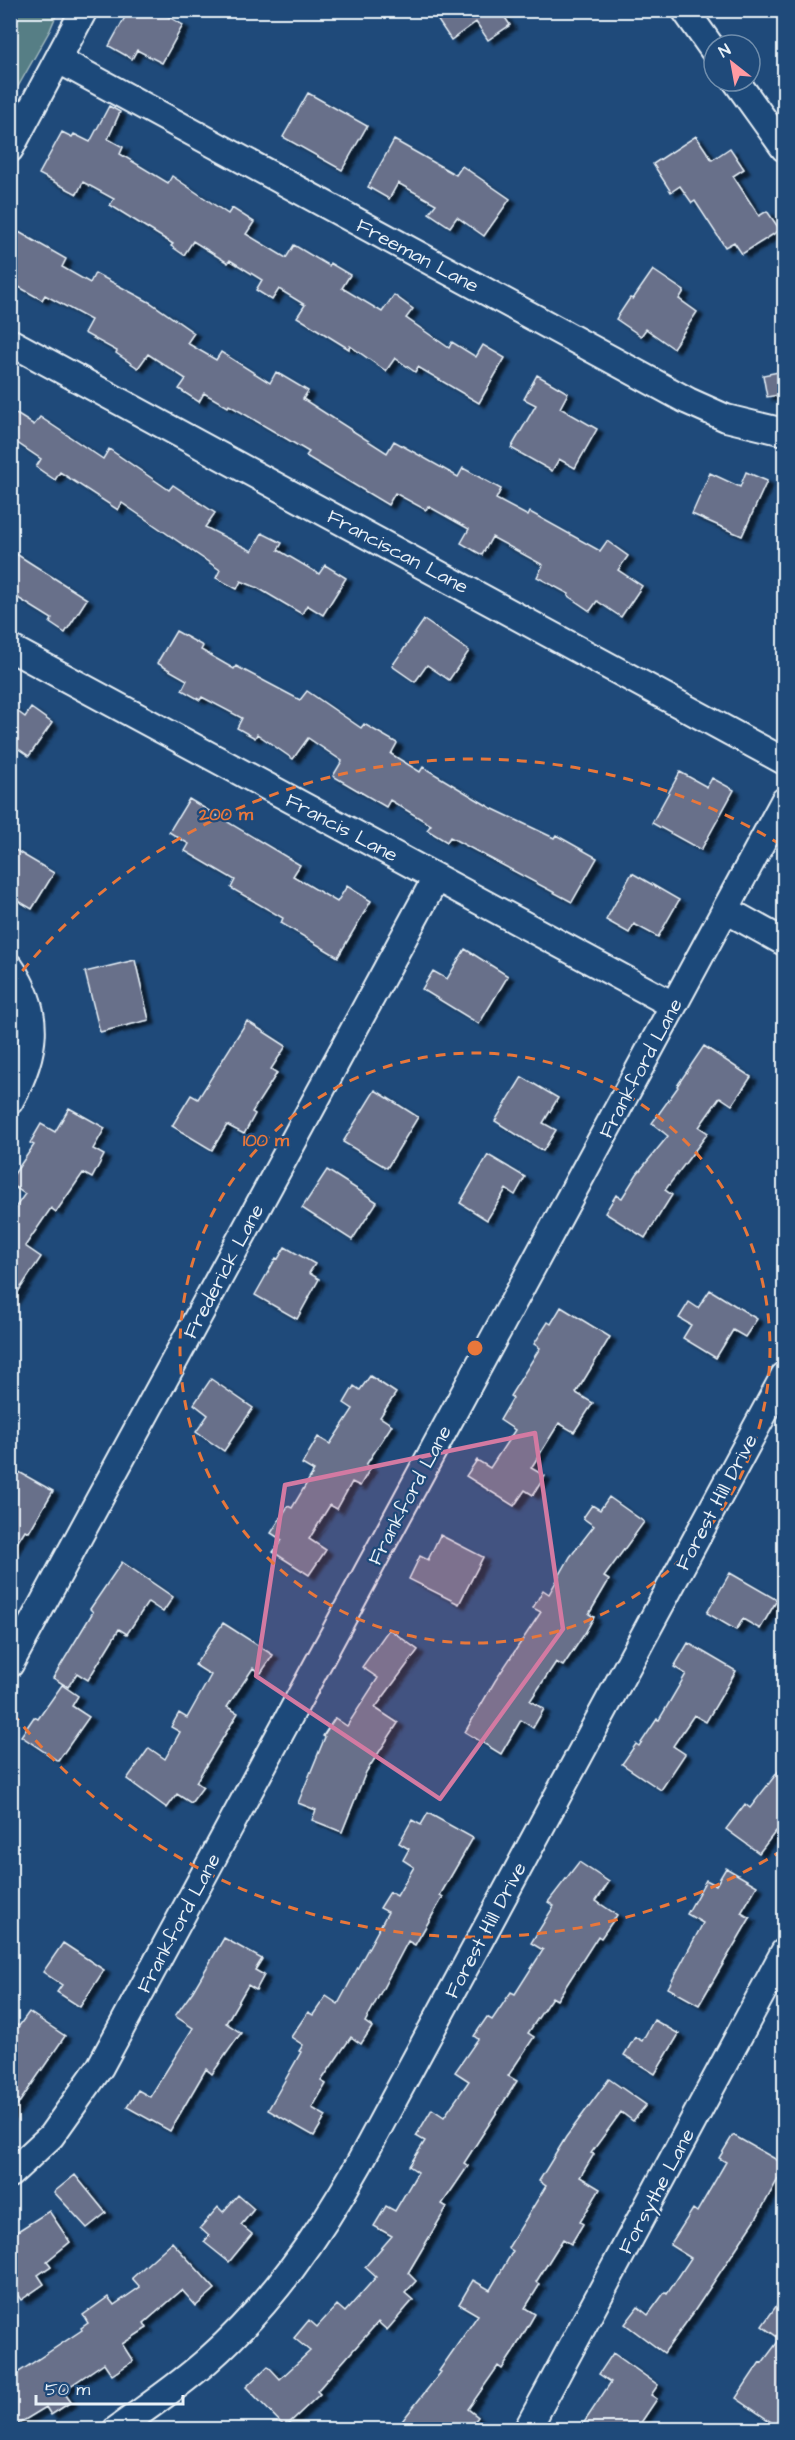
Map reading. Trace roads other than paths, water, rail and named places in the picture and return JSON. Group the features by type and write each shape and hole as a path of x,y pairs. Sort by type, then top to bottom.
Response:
{"street":[{"path":"10,149 84,10"},
{"path":"685,10 702,34"},
{"name":"Freeman Lane","path":"59,60 688,401 726,418 784,432"},
{"path":"745,93 784,148"},
{"name":"Franciscan Lane","path":"10,342 784,761"},
{"name":"Francis Lane","path":"10,648 673,1005"},
{"name":"Frankford Lane","path":"10,2174 51,2136 100,2067 784,801"},
{"name":"Frederick Lane","path":"10,1664 436,878"},
{"path":"726,910 784,942"},
{"path":"10,967 25,992 30,1008 32,1041 26,1071 10,1101"},
{"name":"Forest Hill Drive","path":"116,2430 186,2379 222,2347 275,2291 316,2236 359,2164 784,1376"},
{"name":"Forsythe Lane","path":"527,2430 784,1952"}]}
